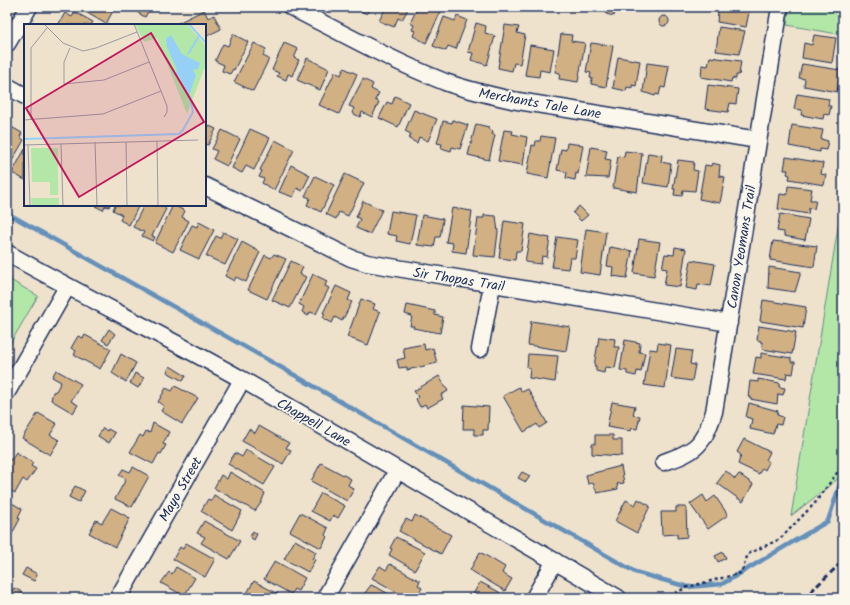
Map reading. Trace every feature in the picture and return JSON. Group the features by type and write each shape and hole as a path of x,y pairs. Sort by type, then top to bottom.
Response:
{"street":[{"path":"7,44 29,7"},
{"name":"Merchants Tale Lane","path":"291,7 415,70 479,93 512,100 758,140"},
{"name":"Canon Yeomans Trail","path":"664,462 687,454 702,440 714,412 780,7"},
{"path":"7,86 24,95"},
{"name":"Sir Thopas Trail","path":"206,186 351,258 367,263 492,285 728,323"},
{"name":"Chappell Lane","path":"7,252 67,287 128,317 242,380 618,598"},
{"path":"480,349 492,285"},
{"path":"7,392 67,287"},
{"name":"Mayo Street","path":"118,598 242,380"},
{"path":"325,598 397,471"},
{"path":"534,598 555,561"}],"path":[{"path":"832,7 843,16"},
{"path":"664,598 688,587 740,573 748,554 780,539 816,503 837,473 843,461"}],"green space":[{"path":"789,7 843,7 843,35 787,25"},
{"path":"843,196 843,475 791,516"},
{"path":"7,278 38,296 7,349"}],"building":[{"path":"77,7 115,7 106,24"},
{"path":"353,7 371,7 367,14"},
{"path":"386,7 409,7 402,20 398,18 394,27 379,21"},
{"path":"418,7 443,7 426,43 413,36 415,31 412,30 414,25 410,23"},
{"path":"608,7 616,7 614,16 606,14"},
{"path":"713,7 750,7 746,27 717,22 718,11 713,10"},
{"path":"140,8 148,12 145,17 138,13"},
{"path":"204,10 208,18 214,15 221,29 206,36 206,24 176,24"},
{"path":"75,12 93,22 92,24 59,24 65,13 72,17"},
{"path":"457,16 467,20 456,49 448,46 446,51 433,46 444,17 455,21"},
{"path":"664,16 669,21 664,26 659,21"},
{"path":"476,23 486,26 485,33 495,36 487,65 471,60 473,53 468,52"},
{"path":"505,25 519,27 517,33 525,35 520,64 514,63 512,71 498,68"},
{"path":"719,27 745,31 739,54 716,51"},
{"path":"233,34 248,42 234,70 233,69 230,74 222,71 224,65 215,61 223,44 228,46"},
{"path":"561,34 572,35 571,41 585,43 578,82 559,79 560,73 555,72"},
{"path":"814,35 836,38 832,63 802,58 804,43 812,45"},
{"path":"254,43 266,49 263,56 269,59 253,91 234,82"},
{"path":"284,43 298,49 294,58 299,60 292,76 288,74 286,80 277,76 279,73 272,70"},
{"path":"591,43 613,46 606,87 591,84 591,73 586,72"},
{"path":"530,45 554,49 550,72 540,70 539,77 525,75"},
{"path":"618,57 640,61 636,86 632,85 632,88 627,87 626,91 613,88"},
{"path":"710,57 741,61 739,75 736,75 736,79 732,78 731,82 701,77 702,65 708,66"},
{"path":"307,58 329,69 320,90 297,80"},
{"path":"647,63 669,66 665,88 661,87 659,95 656,94 655,96 643,92"},
{"path":"802,64 840,70 837,92 804,86 805,79 799,78"},
{"path":"344,68 357,74 339,114 319,105 335,72 341,75"},
{"path":"363,79 373,84 371,89 379,93 375,100 379,102 372,117 362,112 360,117 352,113 354,108 349,106"},
{"path":"708,85 738,89 736,104 730,103 728,112 705,109"},
{"path":"797,94 829,99 828,106 831,106 829,115 824,114 823,119 801,115 802,110 794,109"},
{"path":"395,96 409,103 398,127 379,118 387,102 392,104"},
{"path":"414,110 437,119 428,141 419,137 417,143 409,139 411,134 405,131"},
{"path":"453,120 468,125 460,149 452,147 451,151 441,148 442,144 437,143 443,121 452,123"},
{"path":"206,124 216,129 208,145 206,144"},
{"path":"476,124 489,127 488,129 493,131 492,134 495,135 489,160 468,155"},
{"path":"8,125 22,133 20,137 24,140 9,166 7,165"},
{"path":"792,125 823,130 821,139 828,141 826,150 820,149 820,152 789,146"},
{"path":"250,129 270,138 254,170 246,166 242,173 232,168"},
{"path":"222,130 240,139 227,166 213,159 217,151 212,149"},
{"path":"504,130 513,131 512,134 527,137 523,165 498,161"},
{"path":"541,136 555,138 548,178 527,174 532,145 535,146 536,141 540,141"},
{"path":"275,140 294,150 274,190 262,183 264,179 259,177 262,171 260,170"},
{"path":"567,143 583,145 578,174 576,173 575,180 566,178 567,172 557,170 561,149 566,150"},
{"path":"591,147 607,150 605,159 611,160 608,178 586,177"},
{"path":"24,151 24,179 12,173"},
{"path":"625,151 642,153 637,192 613,188 618,156 624,157"},
{"path":"648,153 662,155 661,162 671,164 668,187 643,183"},
{"path":"786,157 823,163 821,174 826,175 824,185 789,179 790,175 787,174 788,170 784,170"},
{"path":"678,160 694,162 693,170 698,171 695,191 683,190 682,196 674,195 675,189 673,189"},
{"path":"712,163 720,165 719,176 725,177 720,203 699,199 705,165 711,166"},
{"path":"291,165 310,175 302,191 297,188 293,197 279,192"},
{"path":"345,174 364,183 348,216 339,212 336,219 326,214"},
{"path":"315,176 334,185 321,212 307,205 310,198 305,196"},
{"path":"788,186 812,189 810,200 816,200 814,209 809,208 808,214 778,209 780,194 787,195"},
{"path":"363,201 382,210 370,234 356,228 360,219 356,217"},
{"path":"95,206 105,206 103,210"},
{"path":"115,206 138,206 129,225 120,220 122,215 113,210"},
{"path":"144,206 161,206 166,209 152,236 155,237 153,241 142,236 144,232 133,227"},
{"path":"173,206 185,211 182,217 189,221 173,252 155,243"},
{"path":"579,206 588,215 581,221 573,213"},
{"path":"452,208 472,211 466,253 452,251 453,243 446,242"},
{"path":"391,211 416,215 410,244 396,241 397,236 387,234"},
{"path":"780,214 809,219 805,240 784,236 784,232 777,231"},
{"path":"422,215 443,219 440,237 436,237 434,247 417,245"},
{"path":"484,215 496,216 498,232 495,257 473,255 478,218 484,218"},
{"path":"504,221 525,224 521,251 516,251 515,260 499,258"},
{"path":"199,222 214,230 199,259 180,250 192,225 197,227"},
{"path":"586,229 606,232 600,275 580,272"},
{"path":"223,232 238,239 225,265 206,256 216,236 220,238"},
{"path":"530,234 550,238 547,257 542,256 541,264 525,262"},
{"path":"557,237 578,240 575,258 570,258 568,269 552,267"},
{"path":"639,239 660,242 654,276 634,273"},
{"path":"773,241 817,246 814,267 770,260"},
{"path":"242,242 260,252 246,282 236,277 234,281 225,276"},
{"path":"610,247 632,251 627,278 612,276 613,267 607,266"},
{"path":"675,247 686,249 680,287 664,285 667,269 662,268 665,254 674,255"},
{"path":"274,254 286,259 267,299 248,290 265,255 271,258"},
{"path":"691,260 715,264 711,286 698,284 697,290 686,288"},
{"path":"291,261 303,267 300,274 306,277 290,308 272,300"},
{"path":"769,267 801,272 795,292 768,288"},
{"path":"313,274 327,281 325,286 329,288 316,314 310,312 308,316 302,312 304,307 299,304"},
{"path":"336,286 351,293 348,300 352,302 342,321 335,317 332,323 323,318 325,314 323,313"},
{"path":"361,299 375,304 373,309 380,312 368,345 347,337"},
{"path":"763,300 806,307 803,328 760,321"},
{"path":"407,305 435,311 435,315 443,317 440,333 413,328 414,326 410,326 412,316 405,314"},
{"path":"531,321 570,327 566,351 528,345"},
{"path":"759,326 796,332 792,354 762,349 763,343 757,340"},
{"path":"109,329 115,334 108,344 102,340"},
{"path":"85,335 111,349 100,369 74,355 76,351 71,348 78,336 83,338"},
{"path":"599,337 615,339 614,347 619,347 615,368 605,367 604,373 596,371 596,366 594,366"},
{"path":"625,340 640,343 639,352 645,353 641,372 637,371 636,376 627,374 627,371 620,370"},
{"path":"658,343 671,345 665,388 644,385 650,349 657,350"},
{"path":"424,344 425,350 433,348 437,363 407,370 407,367 399,368 397,360 405,358 403,348"},
{"path":"676,349 692,351 690,364 695,365 692,381 671,378"},
{"path":"761,353 791,358 791,362 795,362 793,374 787,373 786,379 753,374 756,357 761,358"},
{"path":"121,354 136,363 126,382 112,373"},
{"path":"528,354 558,356 555,382 529,378 530,368 527,367"},
{"path":"170,366 186,376 183,381 167,372"},
{"path":"56,370 81,384 71,401 78,405 73,413 51,400 53,392 56,391 61,382 52,377"},
{"path":"135,373 144,378 138,388 130,383"},
{"path":"439,376 448,391 441,395 443,399 427,408 425,404 420,407 416,399 418,397 414,391"},
{"path":"758,379 780,383 779,387 785,388 783,395 778,394 777,404 750,399 750,397 748,397 750,381 758,382"},
{"path":"175,386 198,398 182,424 161,411 164,406 158,402 166,388 172,391"},
{"path":"519,387 522,392 528,389 547,423 539,428 537,424 524,432 503,396"},
{"path":"612,402 635,406 633,415 640,416 637,429 632,428 631,431 607,427"},
{"path":"749,403 778,411 777,415 783,417 781,425 776,424 773,434 750,429 752,419 746,417"},
{"path":"464,405 489,407 488,430 483,430 483,435 474,435 474,429 463,429"},
{"path":"38,413 57,424 50,435 59,440 50,455 22,438"},
{"path":"153,423 169,432 163,444 166,445 161,454 159,453 153,464 130,452 140,435 143,437 146,431 150,433"},
{"path":"259,426 289,443 286,448 291,450 283,464 242,441 249,429 255,433"},
{"path":"103,428 107,431 108,429 115,433 109,443 98,436"},
{"path":"595,435 613,435 613,440 622,440 622,456 592,454 592,444 595,444"},
{"path":"744,439 770,452 766,460 769,462 765,470 762,468 759,474 738,464 741,455 737,452"},
{"path":"246,450 275,467 264,485 228,464 235,453 242,457"},
{"path":"16,452 33,463 31,466 36,469 27,482 23,479 15,493 7,488 7,462 9,459 11,460"},
{"path":"321,463 351,479 348,485 354,489 347,501 311,481"},
{"path":"621,466 624,483 617,484 618,489 597,493 593,483 588,484 586,475"},
{"path":"133,467 149,476 132,507 115,499 126,479 119,475 123,469 130,472"},
{"path":"726,471 735,479 739,474 753,484 743,502 717,483"},
{"path":"230,472 265,493 261,503 255,511 214,488 221,475 227,479"},
{"path":"522,472 530,476 526,482 518,478"},
{"path":"75,486 85,491 79,502 69,497"},
{"path":"321,493 345,506 338,518 333,515 330,521 311,511"},
{"path":"214,495 242,511 232,530 201,511 208,499 211,501"},
{"path":"703,495 707,502 715,496 728,515 708,529 690,504"},
{"path":"638,499 650,506 637,533 615,521 626,500 635,505"},
{"path":"7,500 22,509 18,517 20,519 7,543"},
{"path":"676,507 686,507 687,537 677,538 677,534 662,535 661,512 676,512"},
{"path":"111,508 130,518 115,547 89,533 96,520 102,523"},
{"path":"300,513 328,528 325,535 327,537 321,548 290,531"},
{"path":"415,515 451,535 441,554 399,531 406,519 412,522"},
{"path":"204,521 240,541 229,559 201,543 205,537 197,533"},
{"path":"253,531 257,534 254,540 250,537"},
{"path":"396,537 425,552 415,570 389,555 392,549 390,548"},
{"path":"295,540 316,552 312,559 315,560 308,572 284,559"},
{"path":"186,543 215,559 205,577 173,559 180,547 183,549"},
{"path":"480,552 505,567 502,573 512,579 505,591 470,570"},
{"path":"723,552 726,558 718,562 715,556"},
{"path":"275,561 305,578 298,591 294,589 291,594 264,579"},
{"path":"390,564 420,581 418,585 422,588 416,598 407,598 372,578 380,566 386,570"},
{"path":"176,567 195,578 184,596 161,583 169,572 172,574"},
{"path":"26,568 37,574 34,581 22,575"},
{"path":"254,581 283,597 244,598"},
{"path":"480,582 499,592 499,598 471,598"},
{"path":"371,585 378,588 396,598 361,598"},
{"path":"14,588 22,592 18,598 8,598"},
{"path":"167,594 173,598 161,598 163,595 166,596"}],"waterway":[{"path":"7,213 277,365 635,572 688,587 722,584 828,521 843,475"}],"railway":[{"path":"804,598 843,561"}]}
